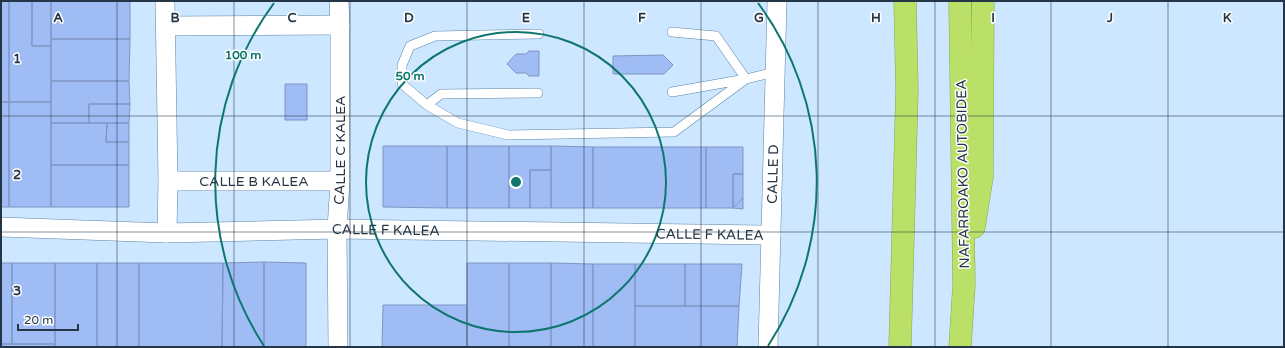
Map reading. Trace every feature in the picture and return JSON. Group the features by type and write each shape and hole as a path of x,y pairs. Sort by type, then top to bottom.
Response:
{"highway":[{"path":"900,347 907,90 905,1"},
{"name":"NAFARROAKO AUTOBIDEA","path":"960,1 964,285 960,347"},
{"path":"964,285 982,177 983,1"}],"street":[{"path":"164,1 166,26 168,181 167,233"},
{"name":"CALLE C KALEA","path":"338,347 337,229 340,181 339,1"},
{"name":"CALLE D","path":"768,347 777,1"},
{"path":"166,26 340,25"},
{"name":"CALLE B KALEA","path":"168,181 340,181"},
{"name":"CALLE F KALEA","path":"1,227 167,233 337,229 772,235"}],"lane":[{"path":"672,32 716,36 746,79"},
{"path":"539,34 435,36 410,46 402,65 402,84 427,105 458,123 508,135 674,132 746,79"},
{"path":"672,92 746,79 775,72"},
{"path":"427,105 441,94 538,94"}],"building":[{"path":"1,1 9,1 9,102 1,102"},
{"path":"9,1 32,1 32,46 51,46 51,102 9,102"},
{"path":"32,1 51,1 51,46 32,46"},
{"path":"51,1 130,1 130,39 51,39"},
{"path":"51,39 130,39 129,81 51,81"},
{"path":"529,51 539,51 539,76 529,76 526,73 516,73 507,64 516,54 526,54"},
{"path":"663,55 673,65 664,74 613,74 613,56"},
{"path":"51,81 129,81 130,104 89,104 89,123 51,123"},
{"path":"285,84 307,84 307,120 285,120"},
{"path":"1,102 9,102 9,207 1,207"},
{"path":"9,102 51,102 51,207 9,207"},
{"path":"89,104 130,104 129,123 89,123"},
{"path":"51,123 107,123 106,142 129,142 129,165 51,165"},
{"path":"107,123 129,123 129,142 106,142"},
{"path":"383,146 447,146 447,208 383,207"},
{"path":"447,146 509,146 509,208 447,208"},
{"path":"509,146 551,146 551,170 530,170 530,208 509,208"},
{"path":"551,146 593,147 593,208 551,208"},
{"path":"593,147 706,147 706,208 593,208"},
{"path":"706,147 743,147 743,174 733,174 733,208 706,208"},
{"path":"51,165 129,165 129,207 51,207"},
{"path":"530,170 551,170 551,208 530,208"},
{"path":"733,174 743,174 743,198 733,208"},
{"path":"743,198 743,209 733,208"},
{"path":"264,262 306,263 306,347 264,347"},
{"path":"264,262 264,347 222,347 223,263"},
{"path":"1,263 12,263 12,344 1,344"},
{"path":"12,263 55,263 55,344 12,344"},
{"path":"55,263 97,263 97,347 55,347"},
{"path":"97,263 139,263 139,347 97,347"},
{"path":"139,263 223,263 222,347 139,347"},
{"path":"467,263 509,263 509,347 467,347"},
{"path":"509,263 551,263 551,347 509,347"},
{"path":"551,263 593,264 593,347 551,347"},
{"path":"593,264 635,264 635,347 593,347"},
{"path":"635,264 685,264 685,306 635,306"},
{"path":"685,264 742,264 739,306 685,306"},
{"path":"383,305 467,305 467,347 382,347"},
{"path":"635,306 739,306 737,347 635,347"},
{"path":"1,344 55,344 55,347 1,347"}]}
